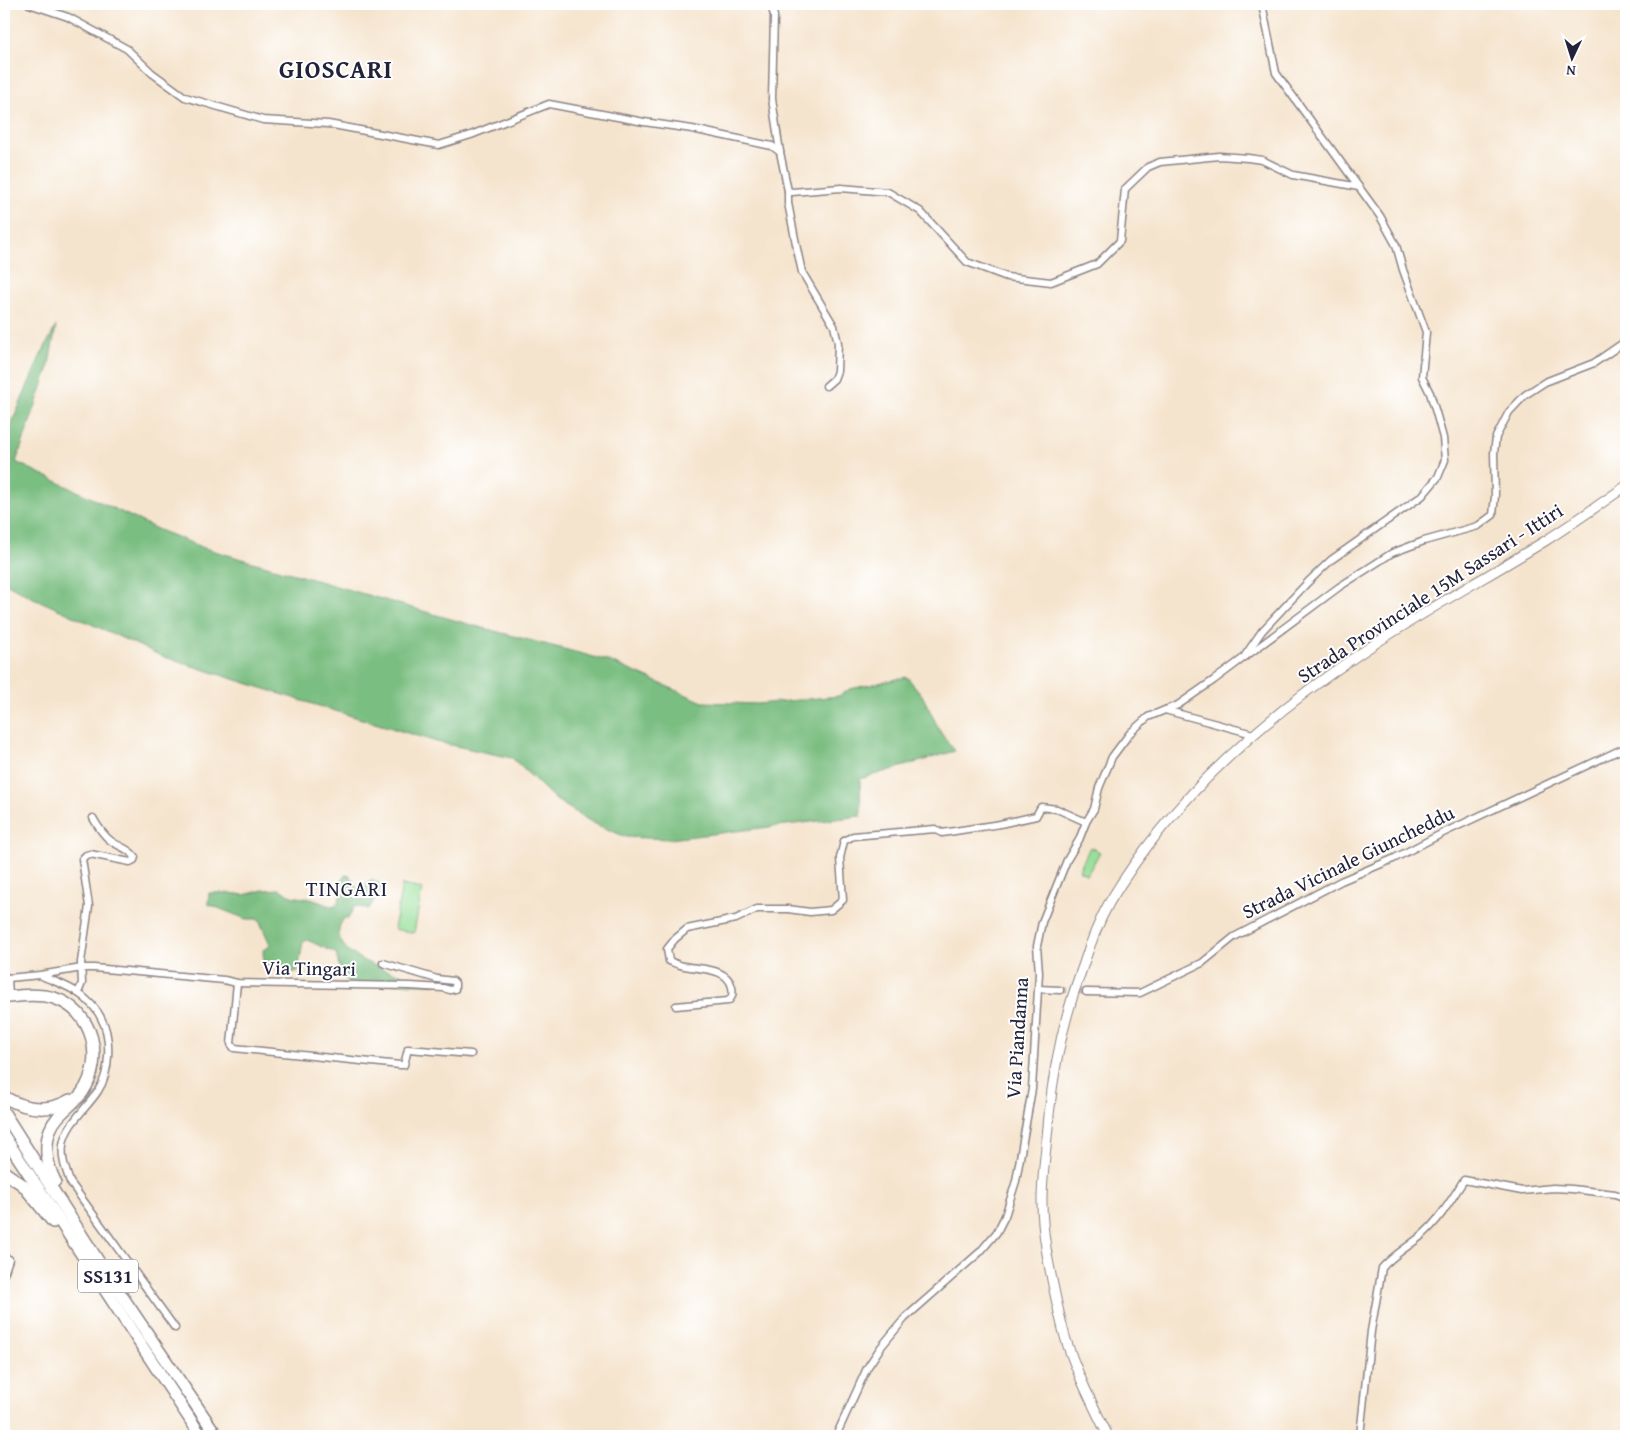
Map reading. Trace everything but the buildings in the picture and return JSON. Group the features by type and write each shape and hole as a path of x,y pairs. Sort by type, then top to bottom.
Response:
{"highway":[{"path":"6,998 24,995 54,998 68,1004 78,1012 90,1031 95,1055 90,1076 82,1092 56,1118 49,1130 47,1162 53,1178 100,1264"},
{"path":"4,1097 17,1104 39,1108 59,1106 82,1092"},
{"name":"SS131","path":"4,1112 100,1264 217,1436"},
{"name":"SS131","path":"4,1136 201,1436"},
{"path":"4,1172 23,1185 103,1288"}],"main road":[{"name":"Strada Provinciale 15M Sassari - Ittiri","path":"1108,1436 1078,1372 1066,1339 1051,1276 1044,1236 1042,1200 1054,1070 1074,989 1093,937 1108,905 1134,866 1177,810 1253,734 1299,697 1357,655 1546,540 1626,486"}],"street":[{"path":"29,4 68,16 127,49 152,73 185,96 263,120 328,124 439,146 549,104 644,122 692,128 772,146 780,152"},
{"path":"772,4 774,16 772,99 788,191 788,204 802,272 834,326 838,343 837,371 834,379 826,386"},
{"path":"1244,657 1262,631 1331,560 1422,496 1438,477 1445,460 1443,438 1439,423 1430,393 1422,377 1426,332 1402,270 1396,245 1380,216 1276,73 1262,4"},
{"path":"788,191 842,188 888,192 920,211 967,262 1007,277 1052,282 1097,264 1120,241 1125,189 1148,167 1160,162 1219,156 1248,158 1262,160 1293,174 1359,187"},
{"name":"Via Piandanna","path":"836,1436 867,1368 881,1347 905,1318 980,1252 997,1232 1005,1216 1016,1181 1032,1088 1038,989 1037,946 1042,922 1067,860 1094,809 1099,788 1112,757 1130,733 1148,717 1178,705 1339,587 1392,553 1424,541 1478,526 1493,515 1496,437 1510,412 1525,395 1545,382 1594,363 1626,341"},
{"path":"1165,710 1253,734"},
{"name":"Strada Vicinale Giuncheddu","path":"1086,992 1140,993 1202,963 1234,937 1341,882 1393,859 1586,765 1622,749 1626,750"},
{"path":"676,1006 728,1002 733,993 731,983 719,973 669,961 667,949 675,939 687,929 736,920 757,909 788,908 810,912 831,910 843,900 840,858 844,841 853,836 935,829 942,833 1036,816 1040,807 1057,809 1086,822"},
{"path":"78,993 82,983 82,962 88,906 82,859 90,854 130,862 134,860 131,851 111,841 100,831 93,818"},
{"name":"Via Tingari","path":"6,998 6,977 40,975 82,968 224,980 237,983 410,986 455,989 453,981 437,979 383,963"},
{"path":"40,975 78,993 97,1012 102,1019 107,1043 108,1062 104,1079 98,1091 75,1118 63,1143 63,1162 70,1182 175,1328"},
{"path":"237,983 231,1044 234,1048 400,1065 404,1065 408,1049 471,1054"},
{"path":"1038,989 1060,990"},
{"path":"1360,1436 1371,1330 1382,1268 1389,1260 1432,1225 1464,1180 1522,1191 1554,1188 1572,1189 1607,1193 1626,1198"},
{"path":"4,1274 9,1260"}],"green space":[{"path":"56,326 48,370 16,462 159,530 204,548 475,626 611,662 703,702 757,704 839,696 850,689 907,677 922,695 941,733 955,751 860,779 861,816 670,839 626,837 593,823 556,800 512,758 437,742 164,657 29,596 4,582 4,437 6,437 39,359"},
{"path":"1090,847 1100,852 1087,875 1079,870"},
{"path":"345,875 351,876 358,890 362,891 371,879 382,885 368,910 357,906 354,907 348,919 344,918 339,930 342,943 351,953 364,961 395,973 437,984 349,983 341,975 336,953 307,940 303,942 298,971 286,974 279,964 267,967 264,965 263,950 269,947 270,944 257,919 246,919 208,904 209,893 244,895 263,890 280,889 291,896 311,899 333,907 339,901 341,883"},
{"path":"402,885 422,889 414,933 394,929"}],"tunnel":[{"path":"1060,990 1086,992"}],"district":[{"name":"GIOSCARI","path":"336,69"},
{"name":"TINGARI","path":"347,889"}]}
